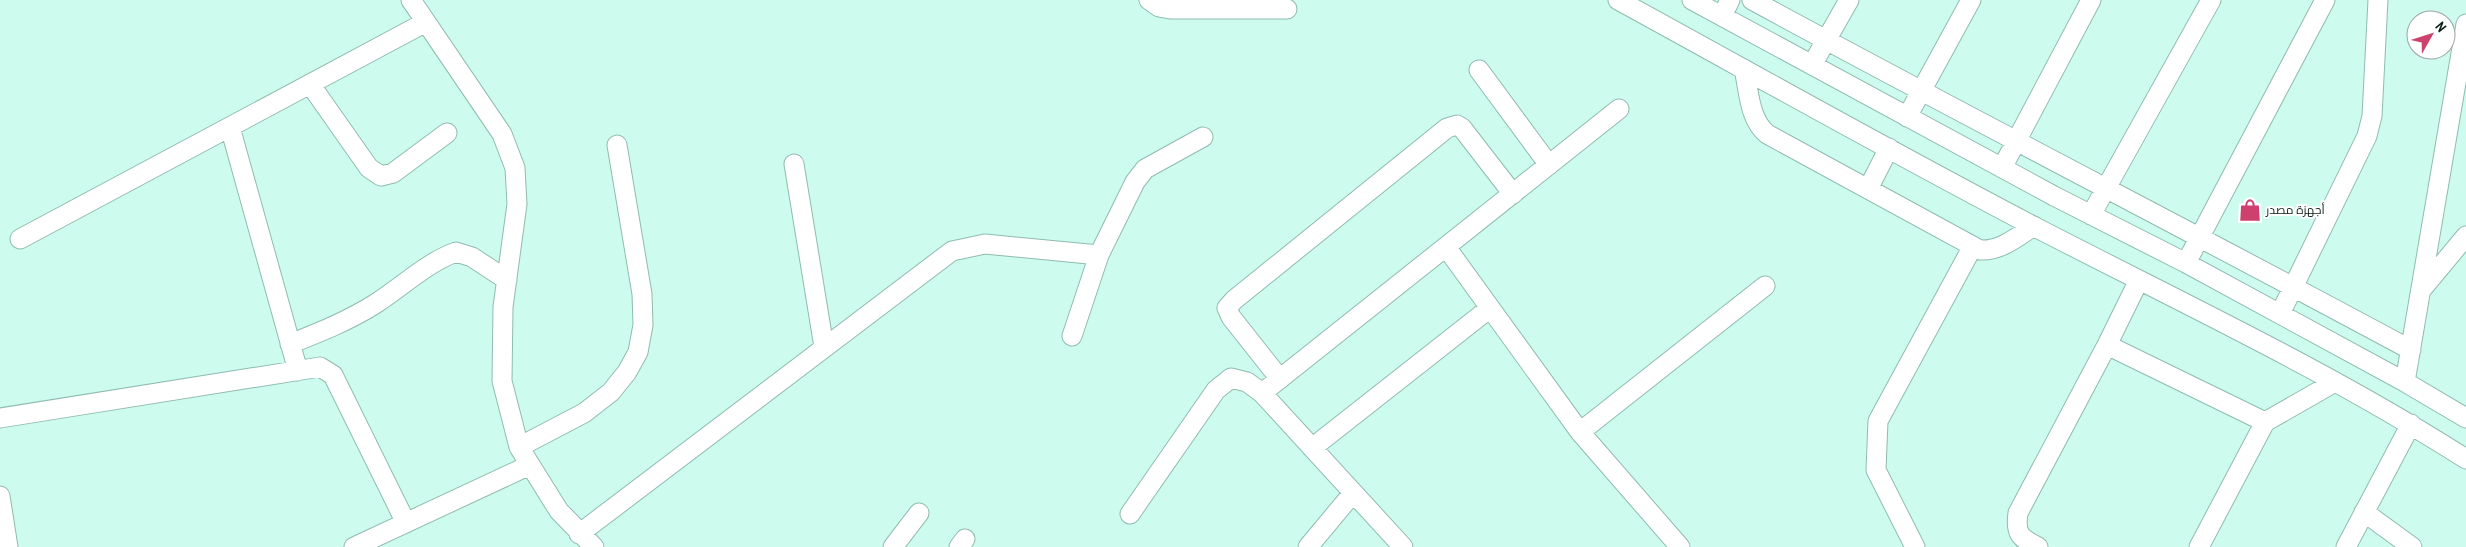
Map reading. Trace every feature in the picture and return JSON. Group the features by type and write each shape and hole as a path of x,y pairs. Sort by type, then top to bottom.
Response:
{"street":[{"path":"411,0 502,134 515,168 518,204 503,307 502,381 519,447 559,511 579,534 594,547"},
{"path":"1149,0 1159,8 1170,9 1287,9"},
{"path":"1618,0 2034,226 2335,382 2411,424 2466,459"},
{"path":"1692,0 1726,8 1812,65 2002,168 2186,263 2405,382 2466,418"},
{"path":"1752,0 1921,92 2200,236 2411,350"},
{"path":"1812,65 1849,0"},
{"path":"1907,117 1971,0"},
{"path":"2002,168 2091,0"},
{"path":"2091,215 2211,0"},
{"path":"2186,263 2325,0"},
{"path":"2280,314 2367,136 2372,116 2378,0"},
{"path":"20,240 426,22"},
{"path":"2405,382 2466,24"},
{"path":"1744,69 1754,117 1760,128 1767,134 1980,250 1991,251 2034,226"},
{"path":"1478,70 1549,165"},
{"path":"310,84 368,168 381,176 393,173 447,133"},
{"path":"1262,394 1619,109"},
{"path":"1280,379 1231,317 1227,308 1234,300 1448,128 1457,125 1462,128 1512,194"},
{"path":"230,127 298,371"},
{"path":"1072,336 1099,255 1135,182 1145,169 1203,137"},
{"path":"519,447 584,413 611,392 628,372 638,352 643,325 642,294 617,146"},
{"path":"1868,189 1889,148"},
{"path":"794,164 824,347"},
{"path":"2421,290 2466,236"},
{"path":"579,534 952,251 985,244 1099,255"},
{"path":"1446,246 1580,432 1680,547"},
{"path":"1915,547 1876,470 1878,421 1973,246"},
{"path":"290,344 338,325 374,305 439,258 456,252 472,257 507,280"},
{"path":"2038,547 2024,540 2016,528 2018,513 2108,345 2139,280"},
{"path":"1580,432 1765,286"},
{"path":"1312,448 1490,308"},
{"path":"2108,345 2266,422"},
{"path":"0,418 320,367 333,375 406,523"},
{"path":"1130,514 1216,390 1231,378 1247,382 1262,394 1403,547"},
{"path":"2199,547 2266,422 2335,382"},
{"path":"2346,547 2411,424"},
{"path":"354,547 530,465"},
{"path":"1308,547 1353,493"},
{"path":"0,496 8,547"},
{"path":"2364,512 2412,547"},
{"path":"893,547 919,514"}],"place":[{"name":"أجهزة مصدر","path":"2250,210"}]}
